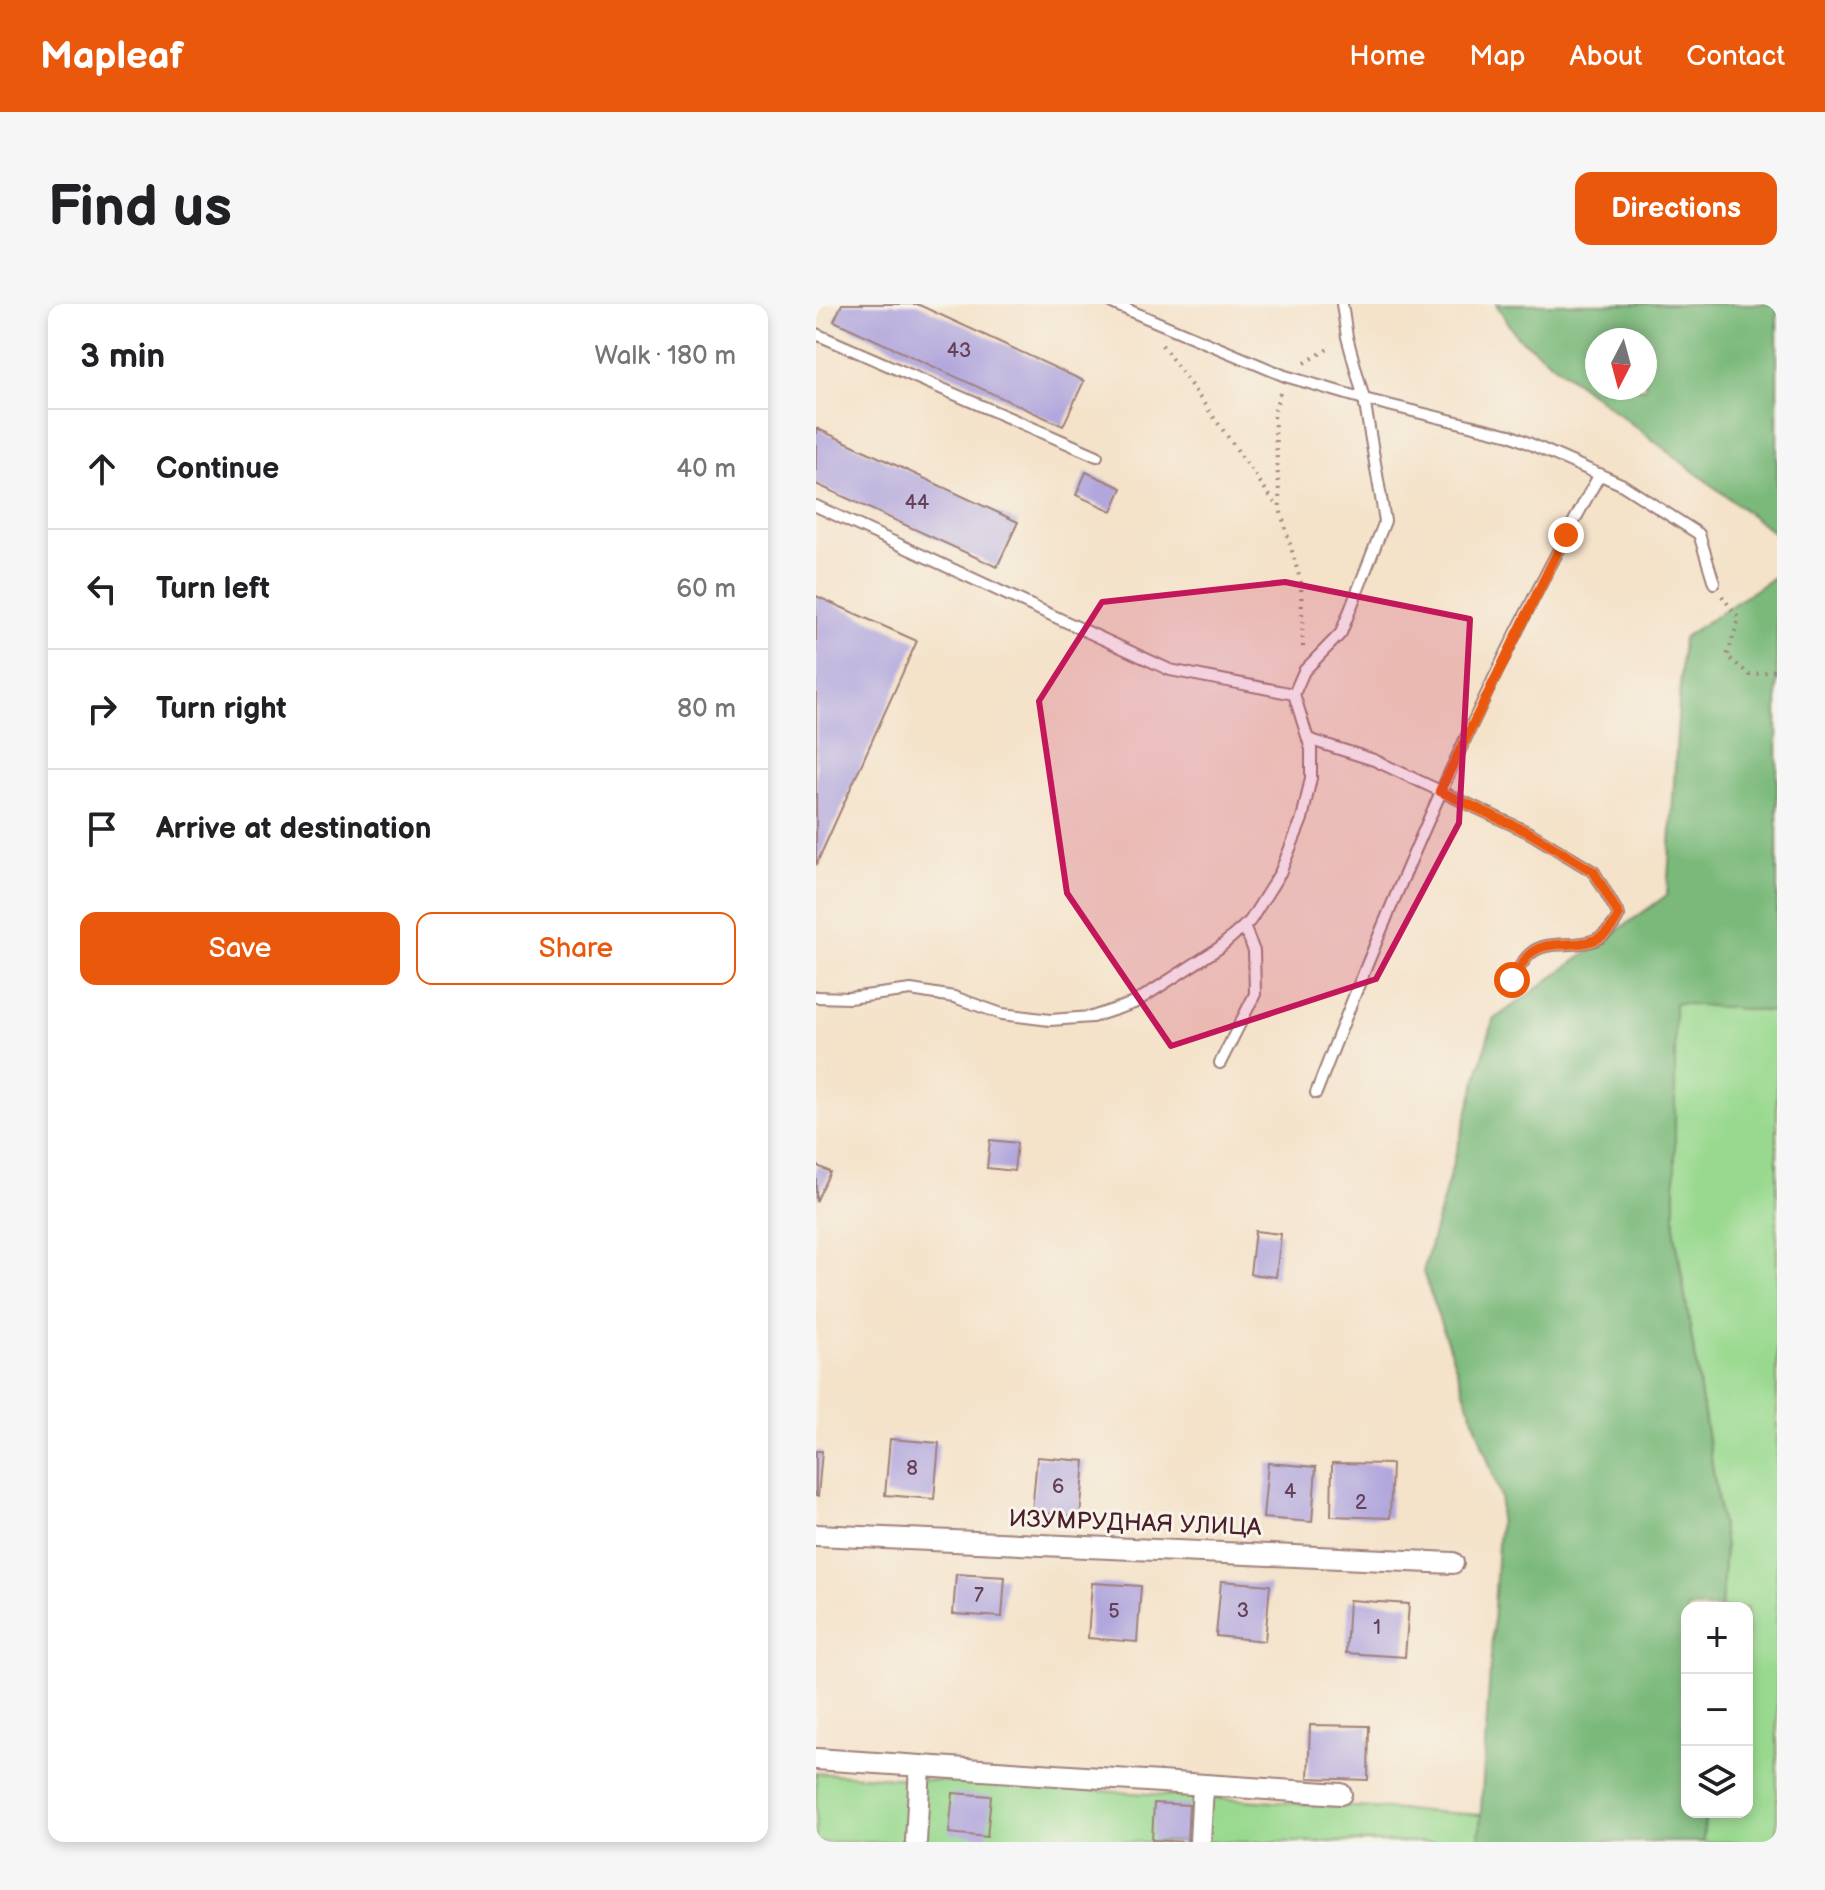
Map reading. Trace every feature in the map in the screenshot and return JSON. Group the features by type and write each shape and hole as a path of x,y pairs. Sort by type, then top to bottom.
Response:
{"street":[{"name":"ИЗУМРУДНАЯ УЛИЦА","path":"816,1535 1453,1563"},
{"path":"816,1759 1341,1794"},
{"path":"916,1842 920,1766"},
{"path":"1200,1842 1203,1785"}],"lane":[{"path":"1114,304 1285,376 1510,435 1600,474 1699,534 1714,583"},
{"path":"816,997 849,998 911,990 954,997 1002,1014 1050,1020 1092,1017 1134,1003 1219,948 1244,926 1280,873 1302,819 1311,778 1311,749 1294,694 1304,671 1341,633 1385,521 1364,399 1347,337 1342,304"},
{"path":"816,334 1097,456"},
{"path":"1316,1093 1349,1006 1440,791 1566,535 1600,474"},
{"path":"816,506 1170,670 1294,694"},
{"path":"1308,739 1374,760 1530,833 1594,872 1619,915 1615,925 1588,944 1555,944 1531,952 1512,980"},
{"path":"1220,1063 1255,994 1254,951 1244,926"}],"path":[{"path":"1142,317 1280,509"},
{"path":"1304,671 1301,583 1280,509 1274,413 1285,376 1347,337"},
{"path":"1714,583 1739,619 1727,656 1750,675 1777,670"}],"highlighted area":[{"path":"1285,582 1470,619 1459,823 1376,979 1171,1046 1067,893 1039,701 1102,602"}],"green space":[{"path":"1496,304 1777,304 1777,535 1601,400 1657,400 1657,328 1585,328 1585,388 1517,336"},
{"path":"1777,575 1777,1012 1675,1003 1675,1234 1725,1546 1721,1602 1681,1602 1681,1818 1705,1818 1703,1842 1479,1842 1501,1498 1423,1272 1493,1020 1667,895 1683,638"},
{"path":"1675,1002 1777,1012 1777,1842 816,1842 816,1773 1704,1829 1705,1818 1753,1818 1753,1602 1721,1602 1725,1546 1675,1234"}],"building":[{"path":"842,304 917,304 1084,381 1063,426 834,321"},
{"path":"816,428 1018,522 997,567 816,484"},
{"path":"1086,472 1122,488 1112,511 1076,495"},
{"path":"816,596 917,641 816,865"},
{"path":"990,1140 1017,1143 1014,1171 987,1168"},
{"path":"816,1165 830,1172 816,1202"},
{"path":"1255,1231 1281,1234 1276,1277 1250,1274"},
{"path":"890,1439 939,1443 934,1499 885,1495"},
{"path":"816,1451 822,1451 818,1496 816,1496"},
{"path":"1037,1457 1085,1461 1080,1517 1032,1512"},
{"path":"1268,1463 1316,1467 1312,1522 1263,1518"},
{"path":"1332,1463 1392,1464 1390,1518 1331,1516"},
{"path":"956,1574 1005,1577 1002,1617 953,1614"},
{"path":"1221,1581 1270,1585 1265,1641 1216,1636"},
{"path":"1092,1583 1141,1586 1137,1642 1088,1638"},
{"path":"1349,1600 1409,1604 1405,1657 1346,1653"},
{"path":"1310,1725 1369,1726 1368,1780 1308,1778"},
{"path":"953,1793 991,1796 987,1837 949,1833"},
{"path":"1154,1803 1189,1805 1187,1842 1152,1840"}],"route":[{"path":"1512,980 1531,952 1555,944 1588,944 1615,925 1619,915 1594,872 1530,833 1440,791 1566,535"}]}
